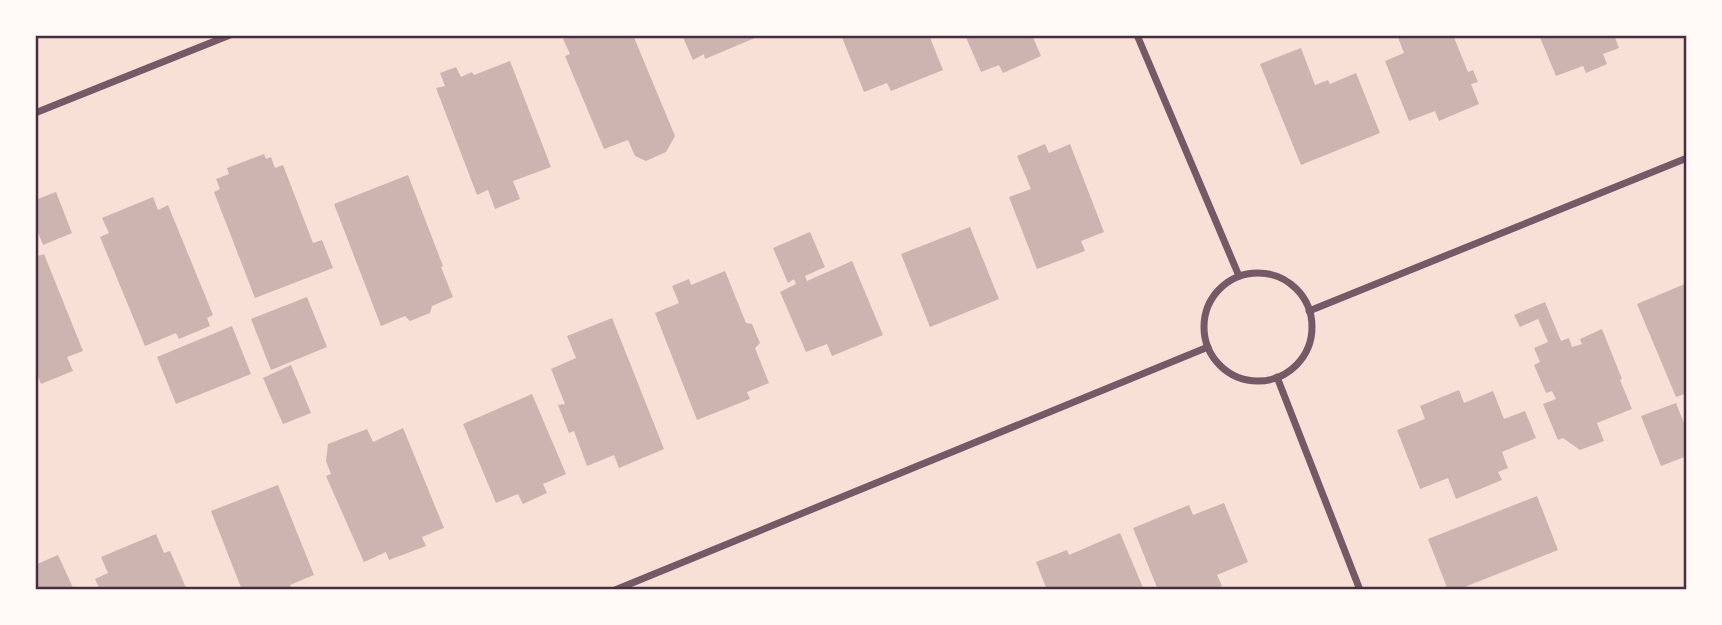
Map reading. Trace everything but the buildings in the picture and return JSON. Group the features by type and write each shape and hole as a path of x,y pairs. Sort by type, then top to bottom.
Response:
{"street":[{"path":"35,113 230,35"},
{"path":"1137,35 1240,276"},
{"path":"1309,311 1687,158"},
{"path":"1250,273 1266,273 1283,278 1297,289 1309,311 1311,337 1305,353 1293,368 1278,377 1259,380 1241,378 1225,370 1213,356 1205,339 1204,321 1209,303 1219,289 1232,278 1250,273"},
{"path":"615,590 1208,347"},
{"path":"1278,377 1360,590"}]}
